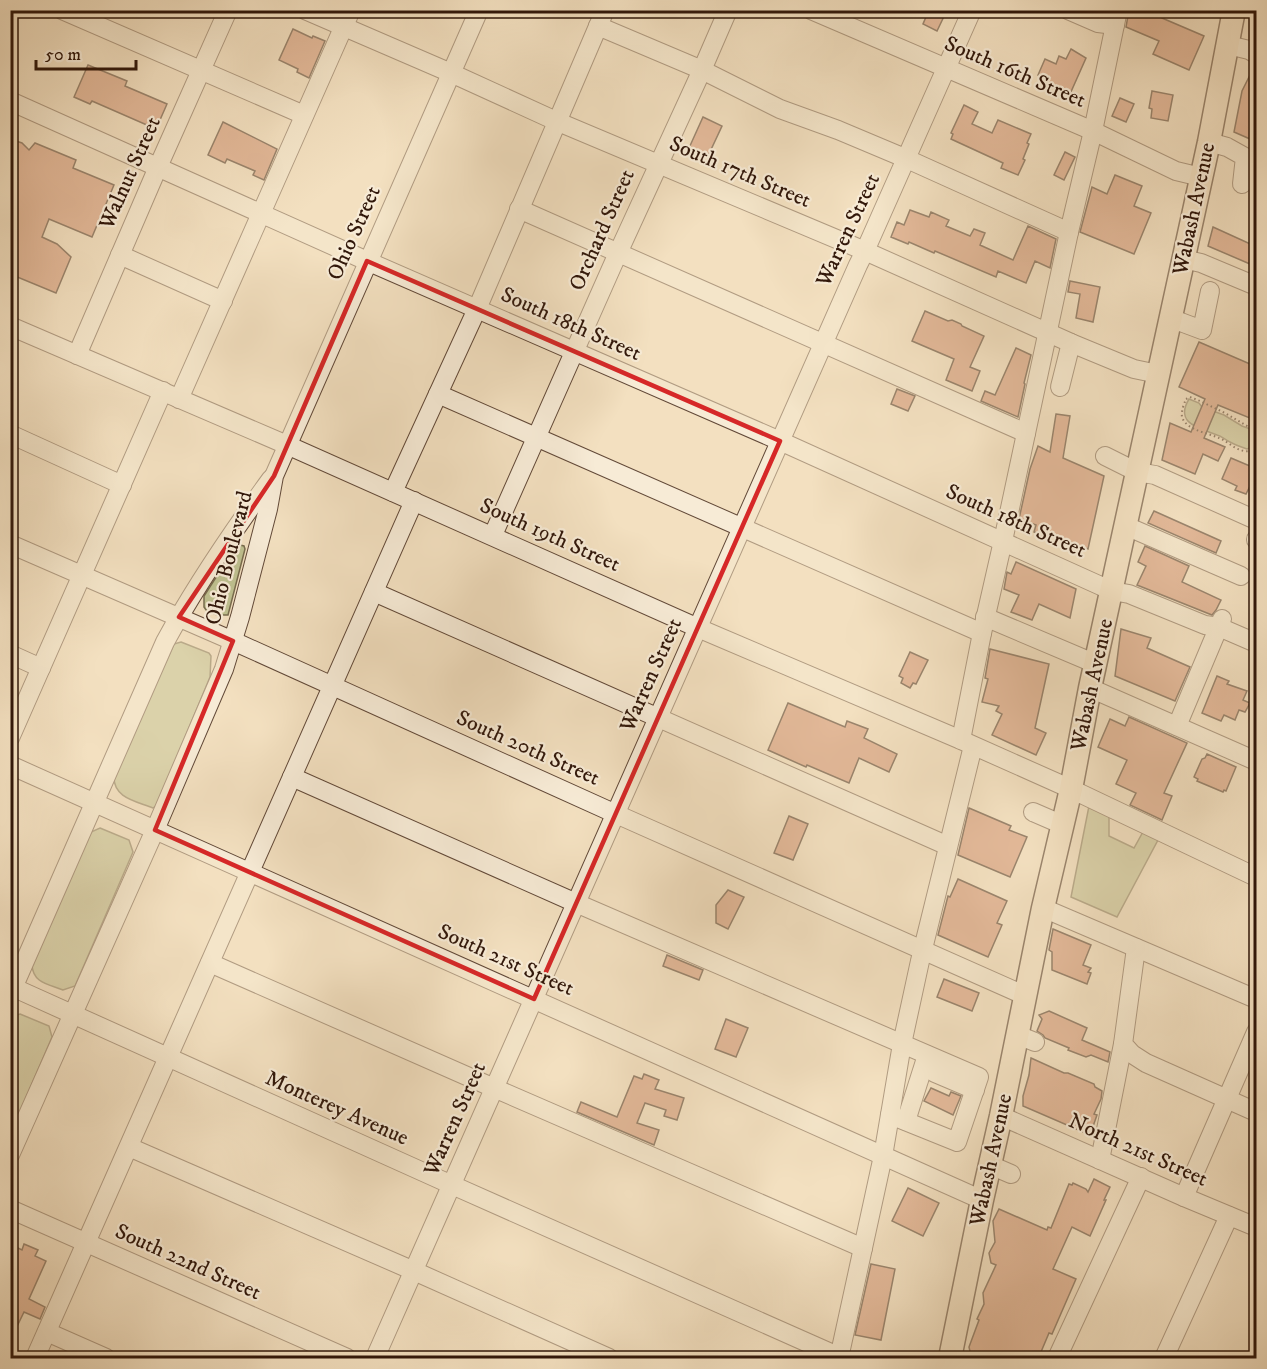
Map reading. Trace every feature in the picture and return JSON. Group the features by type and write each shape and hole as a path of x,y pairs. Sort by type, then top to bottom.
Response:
{"main road":[{"name":"Wabash Avenue","path":"950,1359 982,1200 1000,1169 1001,1116 1026,1039 1026,996 1043,908 1071,789 1090,688 1184,260 1234,10"}],"street":[{"path":"62,10 304,115"},
{"name":"Walnut Street","path":"77,355 228,10"},
{"name":"South 17th Street","path":"305,10 347,19 451,74 556,121 865,252 1071,343 1134,369 1158,374"},
{"name":"Ohio Street","path":"274,476 479,10"},
{"name":"Orchard Street","path":"493,535 728,10"},
{"name":"South 16th Street","path":"811,10 1093,131 1176,171 1201,177"},
{"name":"Warren Street","path":"375,1359 972,10"},
{"path":"898,1118 902,1044 948,846 968,786 967,743 983,625 1117,18 1098,23 1068,10"},
{"path":"393,492 477,309 602,18 780,109 907,159 1069,232"},
{"path":"179,399 347,19"},
{"path":"1228,45 1257,54"},
{"name":"South 18th Street","path":"10,101 780,441 1112,591 1129,594 1205,625 1220,623 1257,643"},
{"path":"1209,142 1227,147 1245,157 1242,184"},
{"path":"519,209 1026,433"},
{"path":"120,255 223,301"},
{"path":"1184,260 1201,263 1257,286"},
{"path":"1170,318 1202,330 1210,291"},
{"name":"South 19th Street","path":"10,326 493,535 698,628 967,743 1071,789 1257,877"},
{"path":"1060,387 1071,343"},
{"path":"10,738 162,391"},
{"path":"438,394 742,527 983,625 1096,664"},
{"path":"10,434 122,485"},
{"path":"1106,456 1137,472 1155,475 1255,517"},
{"name":"Ohio Boulevard","path":"12,990 165,642 250,508 274,476"},
{"name":"Ohio Boulevard","path":"10,1155 224,669 268,509 274,476"},
{"path":"35,1359 414,501"},
{"path":"1126,526 1240,576"},
{"name":"South 20th Street","path":"10,544 233,641 1026,996"},
{"path":"374,592 948,846"},
{"path":"1177,726 1220,623"},
{"path":"10,654 41,668"},
{"path":"1090,688 1257,761"},
{"name":"South 21st Street","path":"10,765 982,1200"},
{"path":"292,777 576,903 979,1077 957,1142 898,1118"},
{"path":"1033,812 1062,825"},
{"path":"1043,908 1257,999"},
{"path":"1100,1160 1123,1044 1136,948"},
{"path":"210,963 863,1248"},
{"name":"Monterey Avenue","path":"12,990 73,1015 840,1358"},
{"path":"1184,1197 1257,1032"},
{"path":"1123,1044 1132,1054 1146,1063 1257,1112"},
{"path":"840,1358 883,1156 898,1118 929,1056"},
{"name":"North 21st Street","path":"1001,1116 1257,1227"},
{"path":"129,1147 609,1359"},
{"path":"1057,1359 1102,1246 1141,1177"},
{"name":"South 22nd Street","path":"10,1209 347,1359"},
{"path":"1164,1359 1229,1216"},
{"path":"46,1332 106,1359"}],"path":[{"path":"1257,429 1190,397 1186,399 1182,410 1184,421 1196,430 1220,438 1245,451 1257,446"}],"highlighted area":[{"path":"367,261 780,441 534,999 155,830 233,641 179,617 274,476"}],"green space":[{"path":"1189,399 1256,431 1254,444 1247,449 1191,424 1185,414 1185,407"},
{"path":"240,545 245,549 228,615 217,615 206,610 204,596 236,546"},
{"path":"181,642 209,653 211,656 210,677 157,805 153,808 121,794 117,789 114,776 174,644"},
{"path":"1089,806 1109,815 1109,836 1134,848 1144,830 1158,840 1117,917 1071,897"},
{"path":"100,828 129,840 133,852 75,986 63,990 38,979 32,965 91,832"},
{"path":"20,1014 49,1026 52,1037 11,1133 11,1017"}],"building":[{"path":"929,10 947,10 937,31 923,24"},
{"path":"1129,10 1165,10 1162,18 1204,36 1189,70 1153,54 1159,41 1126,27"},
{"path":"293,29 325,41 309,78 297,72 298,69 279,60"},
{"path":"1071,49 1086,58 1070,94 1045,83 1047,79 1038,75 1045,59 1056,64 1059,56 1066,59"},
{"path":"88,65 127,81 125,86 167,104 156,129 92,101 90,104 74,97"},
{"path":"1257,65 1257,142 1234,132 1242,91"},
{"path":"1152,91 1173,95 1168,121 1151,118 1152,109 1149,108"},
{"path":"1120,98 1134,104 1126,122 1112,116"},
{"path":"964,105 978,112 972,124 992,133 998,120 1031,134 1023,159 1025,160 1018,175 1001,168 1003,163 951,139 953,134 951,133"},
{"path":"703,117 722,126 708,156 689,148"},
{"path":"223,122 277,149 264,180 253,175 255,171 227,159 225,163 208,155"},
{"path":"10,139 22,143 29,150 35,143 76,160 73,168 114,185 92,237 49,219 42,237 57,244 71,257 56,293 10,274"},
{"path":"1065,152 1075,157 1064,180 1054,175"},
{"path":"1115,175 1142,186 1134,206 1151,213 1134,254 1080,232 1092,187 1107,194"},
{"path":"910,210 929,217 931,212 949,220 946,226 970,236 974,229 985,233 980,245 1013,260 1028,226 1056,239 1050,268 1035,261 1026,283 998,271 996,277 935,251 934,253 891,237 897,222 904,225"},
{"path":"1213,227 1257,247 1257,267 1208,246"},
{"path":"1070,281 1100,287 1093,322 1076,318 1080,294 1068,292"},
{"path":"925,311 948,321 952,320 984,336 970,367 980,371 972,391 946,380 954,359 912,341"},
{"path":"1199,342 1257,367 1257,421 1218,405 1204,438 1225,447 1218,461 1203,454 1195,474 1162,460 1170,423 1191,432 1205,399 1179,387"},
{"path":"1016,348 1031,355 1018,417 981,401 985,391 995,395"},
{"path":"897,389 915,396 908,411 891,404"},
{"path":"1056,414 1070,416 1063,458 1104,476 1088,549 1047,533 1046,536 1034,532 1036,525 1019,519 1030,469 1038,446 1050,452"},
{"path":"1231,458 1257,469 1246,494 1235,490 1237,486 1222,479"},
{"path":"1154,511 1221,541 1216,553 1148,523"},
{"path":"1145,546 1189,566 1182,582 1221,600 1212,615 1137,585 1146,566 1138,562"},
{"path":"1016,562 1076,589 1070,618 1039,604 1032,620 1011,612 1019,595 1004,589 1007,572 1011,574"},
{"path":"1121,629 1151,638 1147,648 1190,667 1175,701 1115,676"},
{"path":"990,649 1049,664 1035,728 1046,733 1036,755 992,735 1002,714 996,711 999,706 982,702 988,679 985,678"},
{"path":"910,652 928,660 916,684 913,683 910,688 901,683 903,678 899,676"},
{"path":"1217,676 1229,681 1227,684 1247,691 1243,700 1250,703 1245,712 1239,710 1235,720 1224,715 1221,721 1202,713"},
{"path":"788,703 845,727 847,721 868,729 864,738 897,754 889,772 859,758 849,783 768,750"},
{"path":"1129,717 1187,743 1164,793 1172,796 1162,820 1130,805 1136,793 1116,784 1127,760 1098,747 1110,719 1125,726"},
{"path":"1207,754 1236,767 1226,791 1223,792 1197,781 1198,779 1194,777 1202,759"},
{"path":"969,808 1011,826 1009,830 1027,837 1010,877 958,855"},
{"path":"789,816 808,824 793,860 774,853"},
{"path":"958,879 1007,901 997,923 1002,925 988,957 938,935 948,896 950,897"},
{"path":"728,890 744,897 728,929 716,923 716,905"},
{"path":"1053,929 1091,945 1083,965 1091,968 1088,972 1091,973 1087,984 1052,970 1052,952 1049,950"},
{"path":"667,955 703,970 699,980 663,966"},
{"path":"944,979 979,993 972,1011 937,997"},
{"path":"1049,1011 1087,1028 1082,1040 1110,1052 1108,1062 1091,1055 1086,1057 1045,1038 1037,1031 1042,1019 1039,1015"},
{"path":"726,1019 748,1028 736,1057 715,1049"},
{"path":"1031,1058 1094,1084 1102,1091 1090,1135 1023,1106"},
{"path":"644,1074 659,1080 655,1089 684,1098 677,1120 664,1116 666,1110 645,1103 637,1123 659,1130 654,1145 577,1112 581,1102 617,1117 634,1076 642,1079"},
{"path":"931,1088 949,1096 951,1092 961,1096 953,1115 924,1101"},
{"path":"1094,1179 1110,1187 1104,1200 1106,1200 1090,1236 1072,1227 1053,1269 1076,1279 1052,1334 1049,1333 1038,1359 978,1359 971,1356 969,1347 984,1304 983,1293 996,1265 991,1263 989,1253 995,1242 993,1221 999,1209 1047,1230 1048,1227 1051,1228 1069,1184 1073,1183 1088,1192"},
{"path":"908,1188 939,1203 923,1236 892,1221"},
{"path":"24,1244 38,1250 35,1256 46,1261 29,1299 45,1307 40,1319 24,1312 10,1341 10,1264 18,1248 22,1250"},
{"path":"871,1264 895,1269 881,1340 855,1335"}]}
